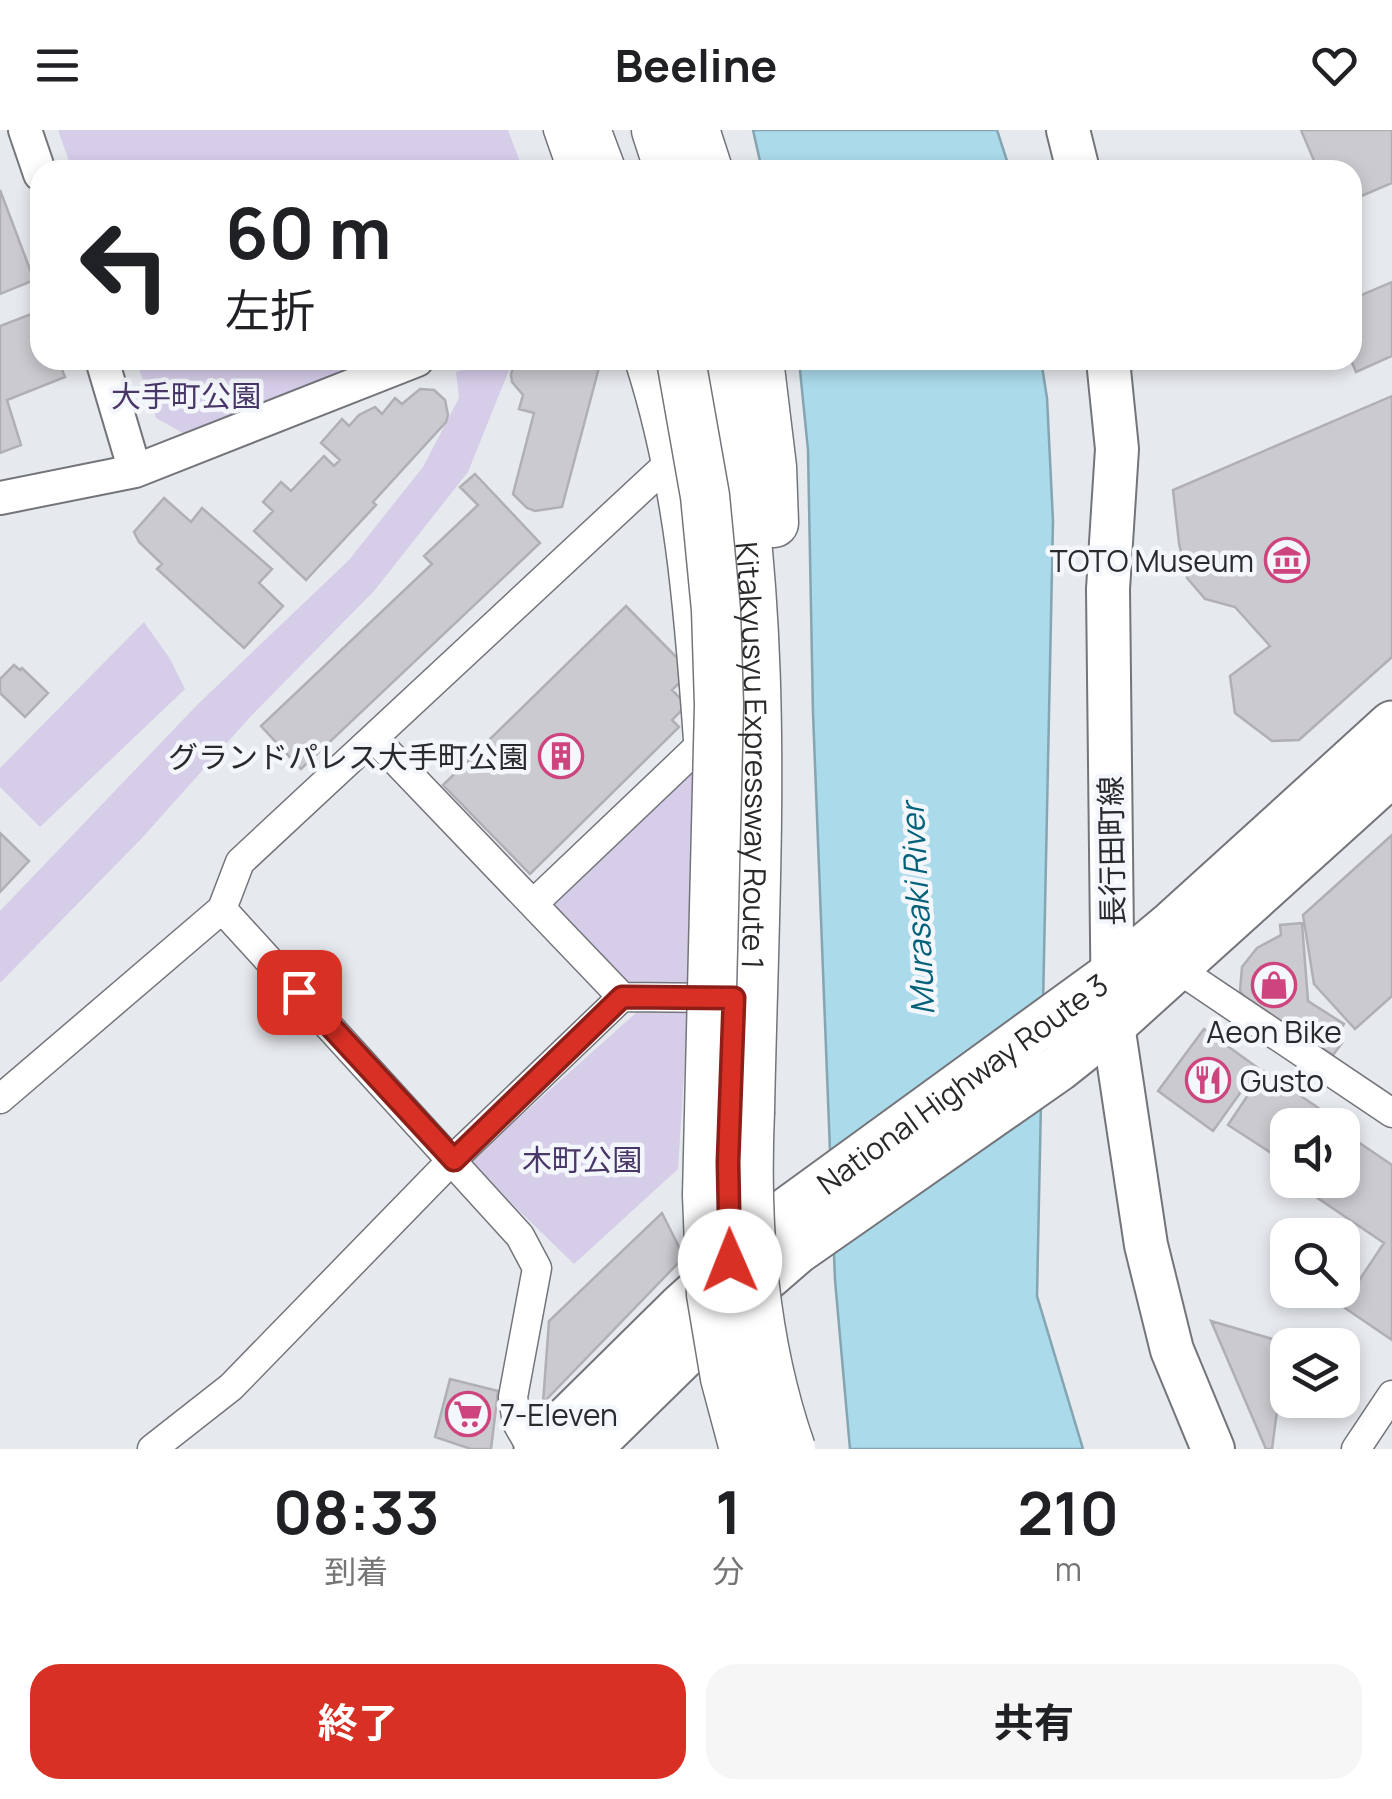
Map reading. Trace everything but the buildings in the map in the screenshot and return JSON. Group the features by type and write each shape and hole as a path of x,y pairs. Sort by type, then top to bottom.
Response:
{"highway":[{"path":"586,130 597,160"},
{"path":"618,130 628,160"},
{"path":"656,130 666,160"},
{"path":"695,130 705,160"},
{"path":"663,370 694,490 716,610"},
{"name":"Kitakyusyu Expressway Route 1","path":"683,370 705,496 716,610 718,705 707,1194 711,1294 725,1378 744,1449"},
{"name":"Kitakyusyu Expressway Route 1","path":"721,370 742,484 754,592 759,699 746,1187 753,1278 768,1364 790,1449"},
{"path":"750,1110 760,992 775,580 772,467 760,370"},
{"name":"National Highway Route 3","path":"534,1449 793,1230 1112,974 1392,724"},
{"name":"National Highway Route 3","path":"793,1230 1059,1068 1178,969 1392,773"},
{"name":"National Highway Route 3","path":"588,1449 734,1282"}],"main road":[{"path":"1068,130 1076,160"},
{"name":"長行田町線","path":"1109,370 1117,449 1108,588 1113,1025 1146,1245 1172,1350 1212,1449"}],"street":[{"path":"25,130 35,160"},
{"path":"558,130 568,160"},
{"path":"638,130 647,160"},
{"path":"105,370 136,471"},
{"path":"0,498 136,471 393,370"},
{"path":"642,370 667,465 688,596 698,747"},
{"path":"699,370 734,578 744,708 728,1162 734,1282"},
{"path":"0,1098 222,908 240,862 711,423"},
{"path":"376,739 622,997"},
{"path":"533,904 698,747 743,744"},
{"path":"222,908 520,1236 536,1268 514,1397 517,1423 534,1449"},
{"path":"1178,969 1392,1113"},
{"path":"152,1449 230,1387 622,997 734,998"},
{"path":"1356,1449 1392,1394"}],"green space":[{"path":"58,130 508,130 519,160 68,160"},
{"name":"大手町公園","path":"139,370 347,370 183,433 156,418"},
{"path":"509,370 468,472 374,591 0,983 0,911 198,704 349,560 423,467 459,398 456,372"},
{"path":"144,622 185,689 40,827 0,787 0,768"},
{"name":"木町公園","path":"697,759 690,978 678,1169 574,1264 469,1162 637,1012 633,994 545,899"}],"water":[{"path":"753,130 997,130 1007,160 760,160"},
{"name":"Murasaki River","path":"800,370 1043,370 1053,521 1037,1296 1083,1449 850,1449 835,1280 813,713 808,450"}],"place":[{"name":"TOTO Museum","path":"1287,560"},
{"name":"グランドパレス大手町公園","path":"561,756"},
{"name":"Aeon Bike","path":"1274,985"},
{"name":"Gusto","path":"1208,1080"},
{"name":"7-Eleven","path":"468,1414"}],"route":[{"path":"299,992 454,1160 622,997 734,998 728,1162 730,1261"}]}
